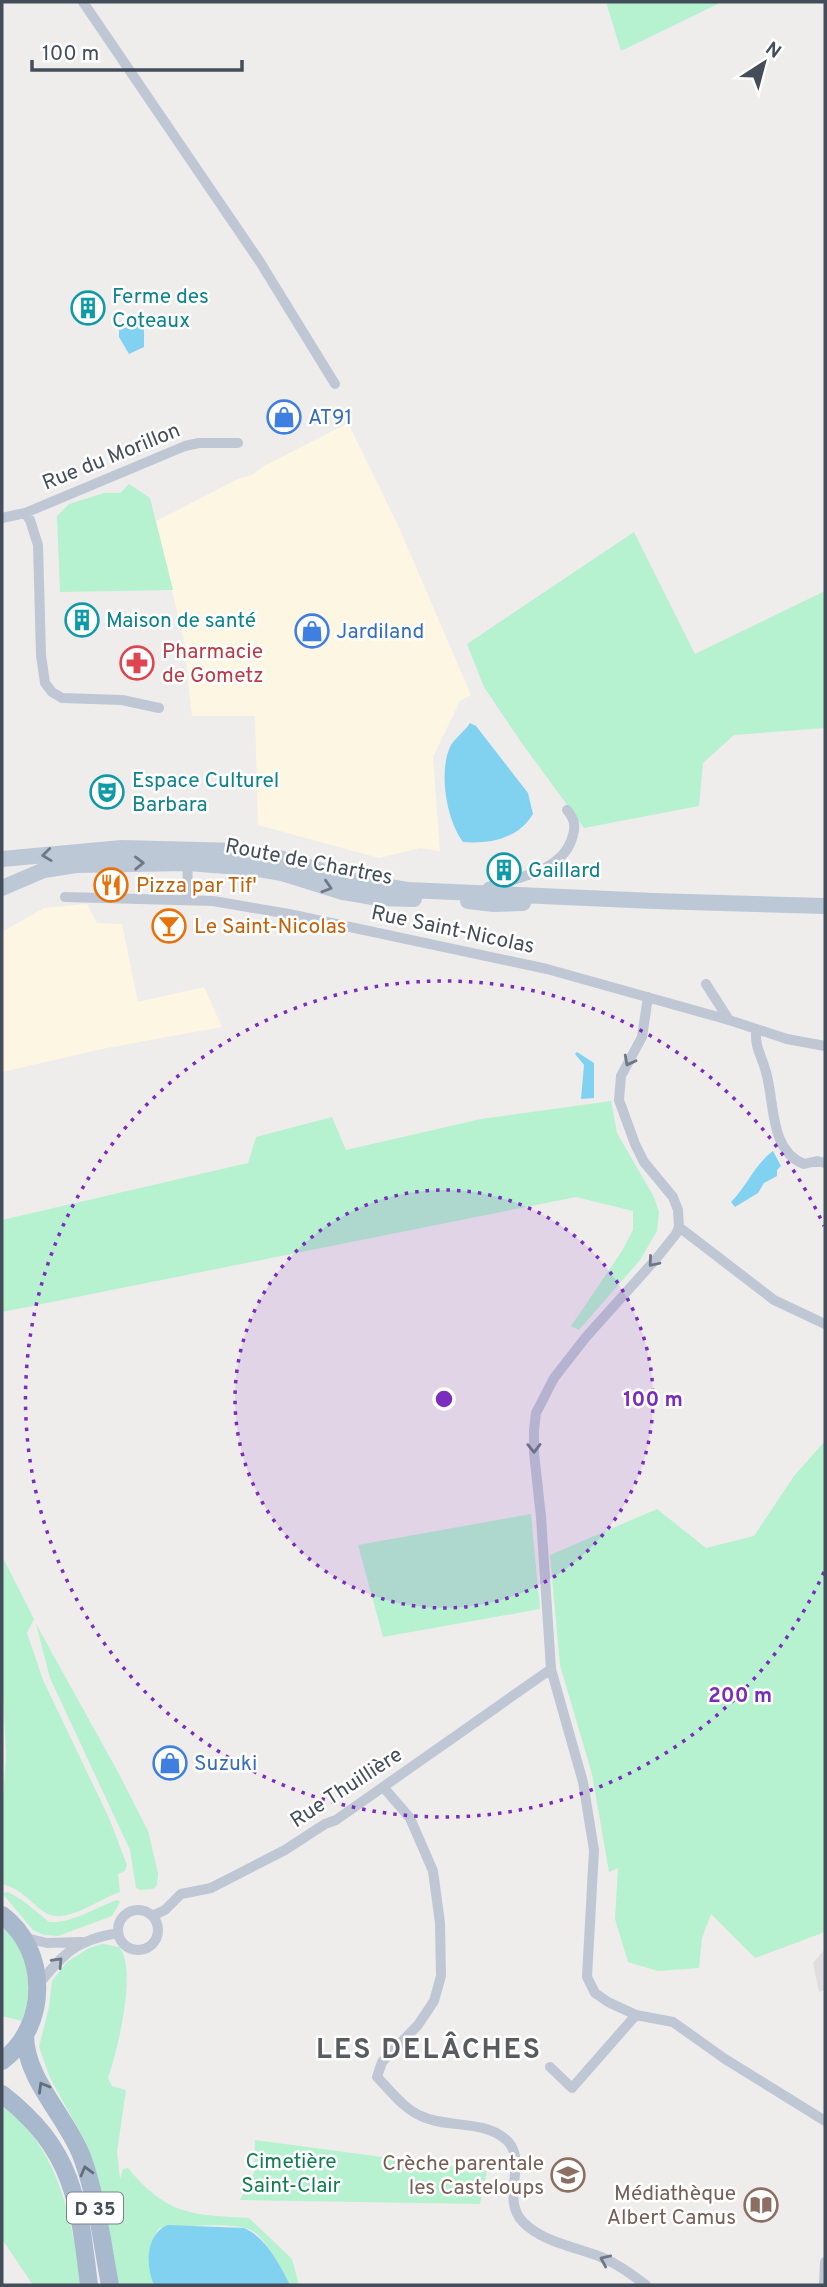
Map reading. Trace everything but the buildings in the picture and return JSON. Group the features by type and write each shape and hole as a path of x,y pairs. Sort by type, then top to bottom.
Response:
{"main road":[{"name":"Route de Chartres","path":"2,859 122,848 267,870 343,892 379,898 482,896 825,906"},
{"name":"Route de Chartres","path":"2,888 27,876 76,864 188,857"},
{"path":"3,1915 33,1955 38,1986"},
{"name":"D 35","path":"2,2061 25,2035 32,2020 38,1986"},
{"name":"D 35","path":"25,2035 25,2049 31,2066 82,2158 97,2214 110,2285"},
{"name":"D 35","path":"2,2094 38,2125 57,2153 72,2188 80,2219 89,2285"}],"street":[{"path":"83,2 260,262 335,384"},
{"name":"Rue du Morillon","path":"2,518 25,513 185,446 199,443 238,443"},
{"path":"25,513 38,545 41,655 45,683 52,692 62,698 122,700 159,708"},
{"path":"482,896 488,887 556,863 572,842 575,829 574,819 567,810"},
{"path":"187,900 188,857"},
{"name":"Rue Saint-Nicolas","path":"65,897 213,901 289,914 547,969 788,1039 825,1046"},
{"path":"706,984 729,1020"},
{"path":"648,997 642,1037 621,1076 619,1100 623,1116 644,1162 673,1197 678,1210 679,1227 656,1259 570,1357 554,1378 536,1413 534,1453 551,1669 583,1782 594,1850 587,1977 595,1993 608,2002 636,2015 673,2022 825,2121"},
{"path":"756,1029 755,1045 766,1072 776,1127 788,1155 804,1164 817,1161 825,1163"},
{"path":"679,1227 774,1300 825,1324"},
{"name":"Rue Thuillière","path":"152,1916 164,1910 181,1894 211,1888 285,1850 384,1788 551,1669"},
{"path":"384,1788 411,1818 432,1871 440,1923 441,1976 434,2001 418,2025 382,2062 377,2077 405,2105 422,2117 492,2131 503,2137 512,2148 516,2163 513,2206 519,2218 529,2228 611,2262 646,2285"},
{"path":"142,1911 156,1920 158,1933 148,1948 129,1948 118,1933 121,1920 131,1912 142,1911"},
{"path":"22,1937 47,1943 81,1942 118,1933"},
{"path":"38,1986 63,1956 81,1942"},
{"path":"550,2067 572,2088 636,2015"},
{"path":"824,2285 825,2262"}],"shaded area":[{"name":"Jardiland","path":"348,423 397,523 471,695 460,701 433,757 440,851 420,848 379,858 258,825 255,716 192,716 184,642 156,521 238,479 252,475 264,466"},
{"path":"87,904 97,923 122,924 138,1002 204,987 222,1027 107,1048 2,1072 2,932 44,908"},
{"path":"825,1949 825,1990 819,1992 813,1963"}],"green space":[{"path":"606,2 722,2 621,51"},
{"path":"129,484 150,498 173,590 60,592 57,516 69,504 104,493 120,493"},
{"path":"634,532 695,654 825,591 825,728 734,735 703,763 699,806 584,828 484,687 467,644"},
{"path":"611,1101 617,1133 654,1197 659,1212 657,1231 640,1260 579,1330 571,1326 622,1251 633,1230 633,1211 576,1197 2,1312 2,1220 248,1163 256,1137 332,1117 346,1150 481,1119"},
{"path":"825,1441 825,1932 755,1958 711,1914 702,1938 699,1968 658,1971 628,1962 615,1919 618,1868 609,1872 592,1774 560,1665 550,1555 657,1509 706,1548 754,1536 794,1476"},
{"path":"531,1514 540,1609 383,1637 358,1545"},
{"path":"2,1556 34,1619 27,1633 43,1680 109,1818 127,1865 125,1871 118,1874 120,1892 82,1910 61,1916 43,1911 19,1892 2,1884 2,1810 6,1756 2,1670"},
{"path":"36,1624 148,1831 158,1873 157,1885 153,1889 136,1888 130,1850 50,1678"},
{"path":"8,1892 49,1922 67,1920 117,1900 120,1902 112,1916 58,1936 44,1935 33,1930 2,1893"},
{"path":"2,1926 18,1947 27,1970 28,1995 22,2021 2,2016"},
{"path":"103,1944 119,1947 127,1972 124,2011 108,2078 112,2086 126,2090 117,2152 120,2179 123,2169 128,2168 155,2195 181,2210 211,2216 249,2218 292,2259 299,2285 290,2285 269,2248 253,2231 234,2226 208,2225 159,2228 152,2241 149,2256 154,2285 116,2285 93,2164 84,2139 50,2078 39,2047 52,1981 67,1962 89,1948"},
{"path":"2,2106 22,2123 37,2142 60,2186 82,2285 33,2285 2,2239"},
{"name":"Cimetière Saint-Clair","path":"255,2140 487,2171 480,2204 240,2200 254,2173"}],"water":[{"path":"137,323 144,325 144,347 129,354 119,337 119,330"},
{"path":"470,723 476,726 528,793 533,814 520,829 493,841 463,842 448,808 445,781 447,755 453,742"},
{"path":"577,1052 594,1063 594,1098 581,1099 584,1065 575,1054"},
{"path":"773,1151 781,1166 777,1170 777,1176 764,1183 758,1193 735,1207 731,1202 761,1162"},
{"path":"168,2225 244,2228 266,2245 290,2285 154,2285 149,2269 149,2251 155,2235"}],"place":[{"name":"Ferme des Coteaux","path":"88,308"},
{"name":"AT91","path":"284,417"},
{"name":"Maison de santé","path":"82,620"},
{"name":"Jardiland","path":"312,631"},
{"name":"Pharmacie de Gometz","path":"137,663"},
{"name":"Espace Culturel Barbara","path":"107,792"},
{"name":"Gaillard","path":"504,870"},
{"name":"Pizza par Tif'","path":"111,885"},
{"name":"Le Saint-Nicolas","path":"169,926"},
{"name":"Suzuki","path":"170,1763"},
{"name":"Crèche parentale les Casteloups","path":"568,2175"},
{"name":"Médiathèque Albert Camus","path":"761,2205"}],"district":[{"name":"LES DELÂCHES","path":"429,2048"}]}
